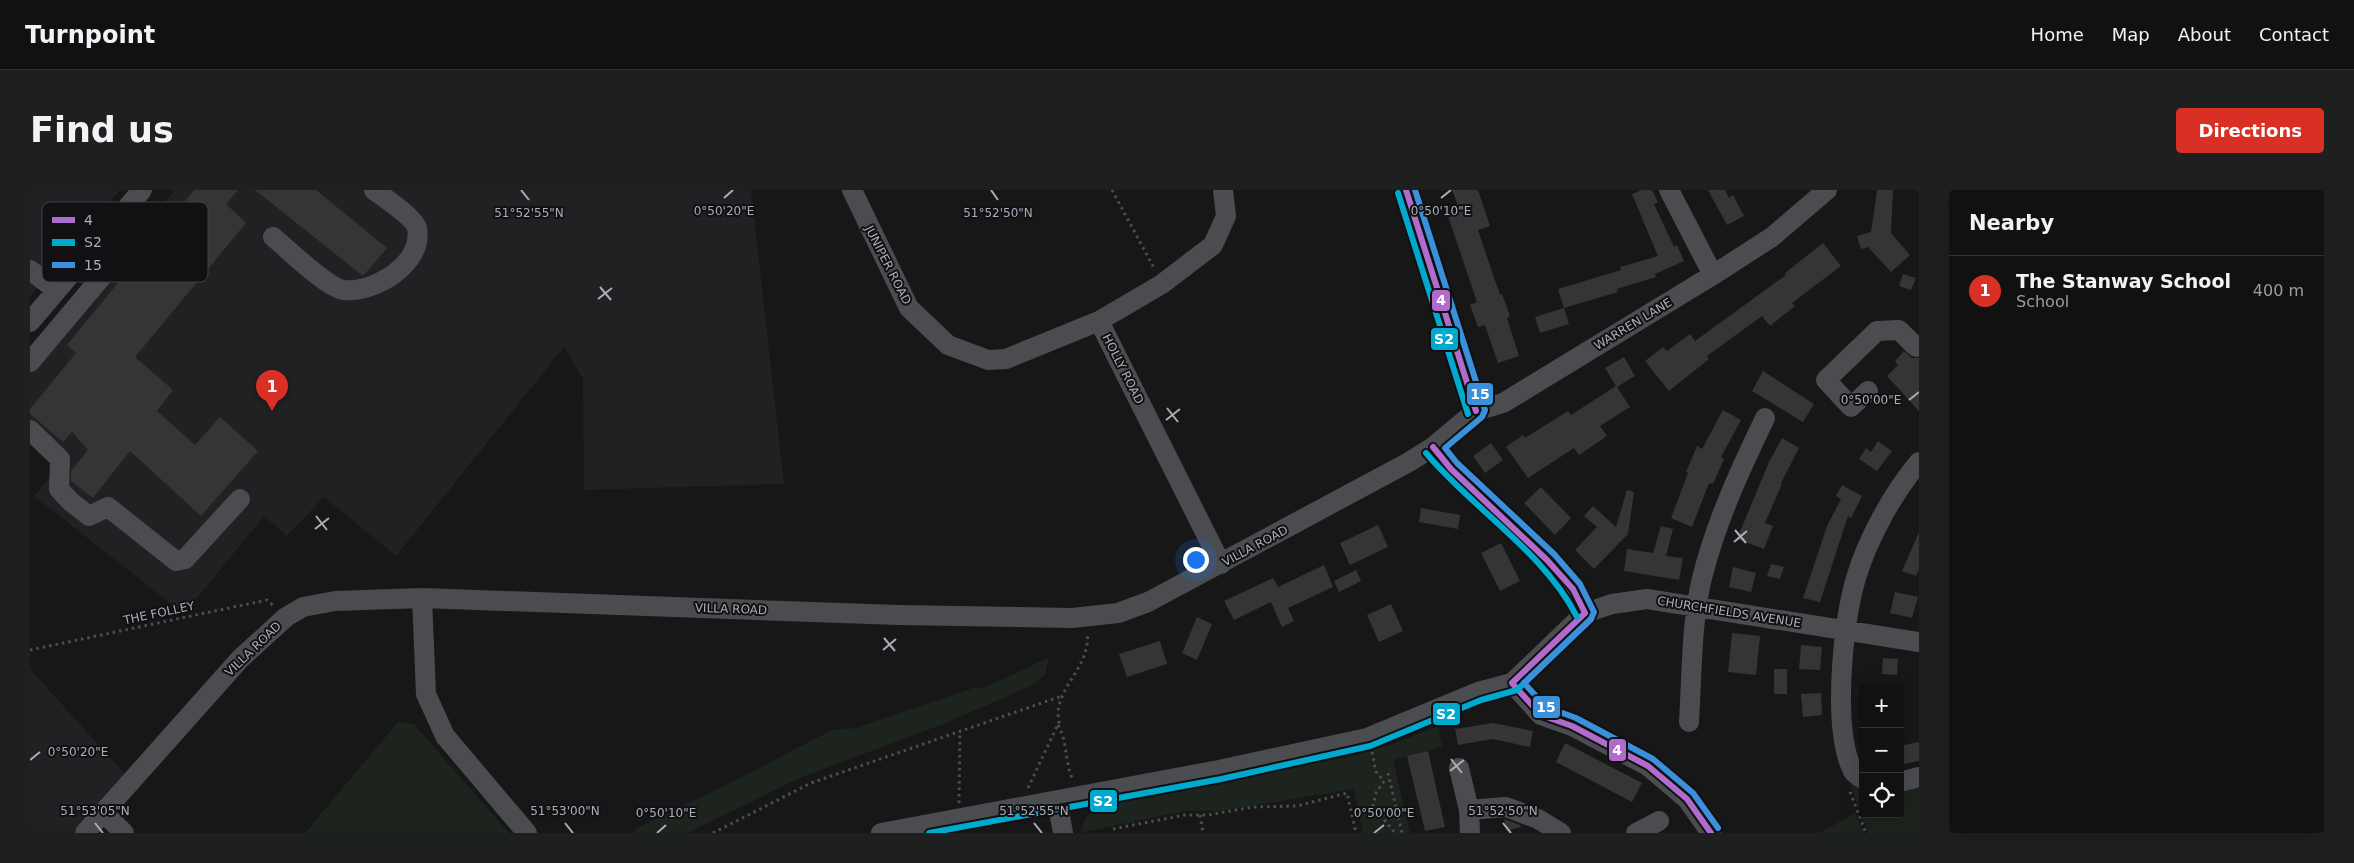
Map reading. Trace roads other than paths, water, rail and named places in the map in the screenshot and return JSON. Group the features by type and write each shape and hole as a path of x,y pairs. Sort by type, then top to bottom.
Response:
{"street":[{"path":"132,202 142,190"},
{"path":"273,237 321,278 342,290 362,288 383,282 397,272 411,255 416,240 417,227 411,218 374,190"},
{"name":"JUNIPER ROAD","path":"852,190 909,308 948,345 988,360 1006,359 1099,321"},
{"name":"HOLLY ROAD","path":"1221,564 1099,321 1162,284 1213,245 1226,216 1223,190"},
{"path":"1406,190 1476,411"},
{"path":"1670,190 1714,275"},
{"name":"WARREN LANE","path":"1433,447 1476,411 1503,403 1714,275 1772,237 1827,190"},
{"path":"30,270 42,279"},
{"path":"46,282 56,290"},
{"path":"30,322 63,282"},
{"path":"30,362 98,282"},
{"path":"1868,391 1851,407 1826,380 1877,331 1900,330 1916,348"},
{"path":"1689,722 1697,606 1702,578 1719,520 1738,473 1764,418"},
{"path":"30,430 60,459 59,489 70,501 90,516 108,507 176,561 185,559 240,500"},
{"path":"881,833 1016,806 1219,770 1367,738 1478,692 1512,683 1585,613 1573,589 1547,560 1451,469 1433,447"},
{"name":"VILLA ROAD","path":"85,833 240,659 286,617 303,607 335,601 422,598 898,615 1089,617 1118,614 1148,602 1221,564 1433,447"},
{"path":"1857,775 1844,741 1842,708 1845,631 1856,577 1879,524 1902,482 1919,462"},
{"path":"422,598 426,694 445,736 527,833"},
{"name":"CHURCHFIELDS AVENUE","path":"1585,613 1612,604 1647,599 1919,642"},
{"path":"1512,683 1541,715 1572,726 1648,766 1687,799 1710,833"},
{"path":"1459,768 1469,810 1470,833"},
{"path":"1904,781 1919,777"},
{"path":"1057,800 1063,833"},
{"path":"1469,810 1506,807 1538,819 1561,833"},
{"path":"103,812 124,833"},
{"path":"1636,833 1659,820"}],"place":[{"name":"The Stanway School","path":"272,411"}]}
